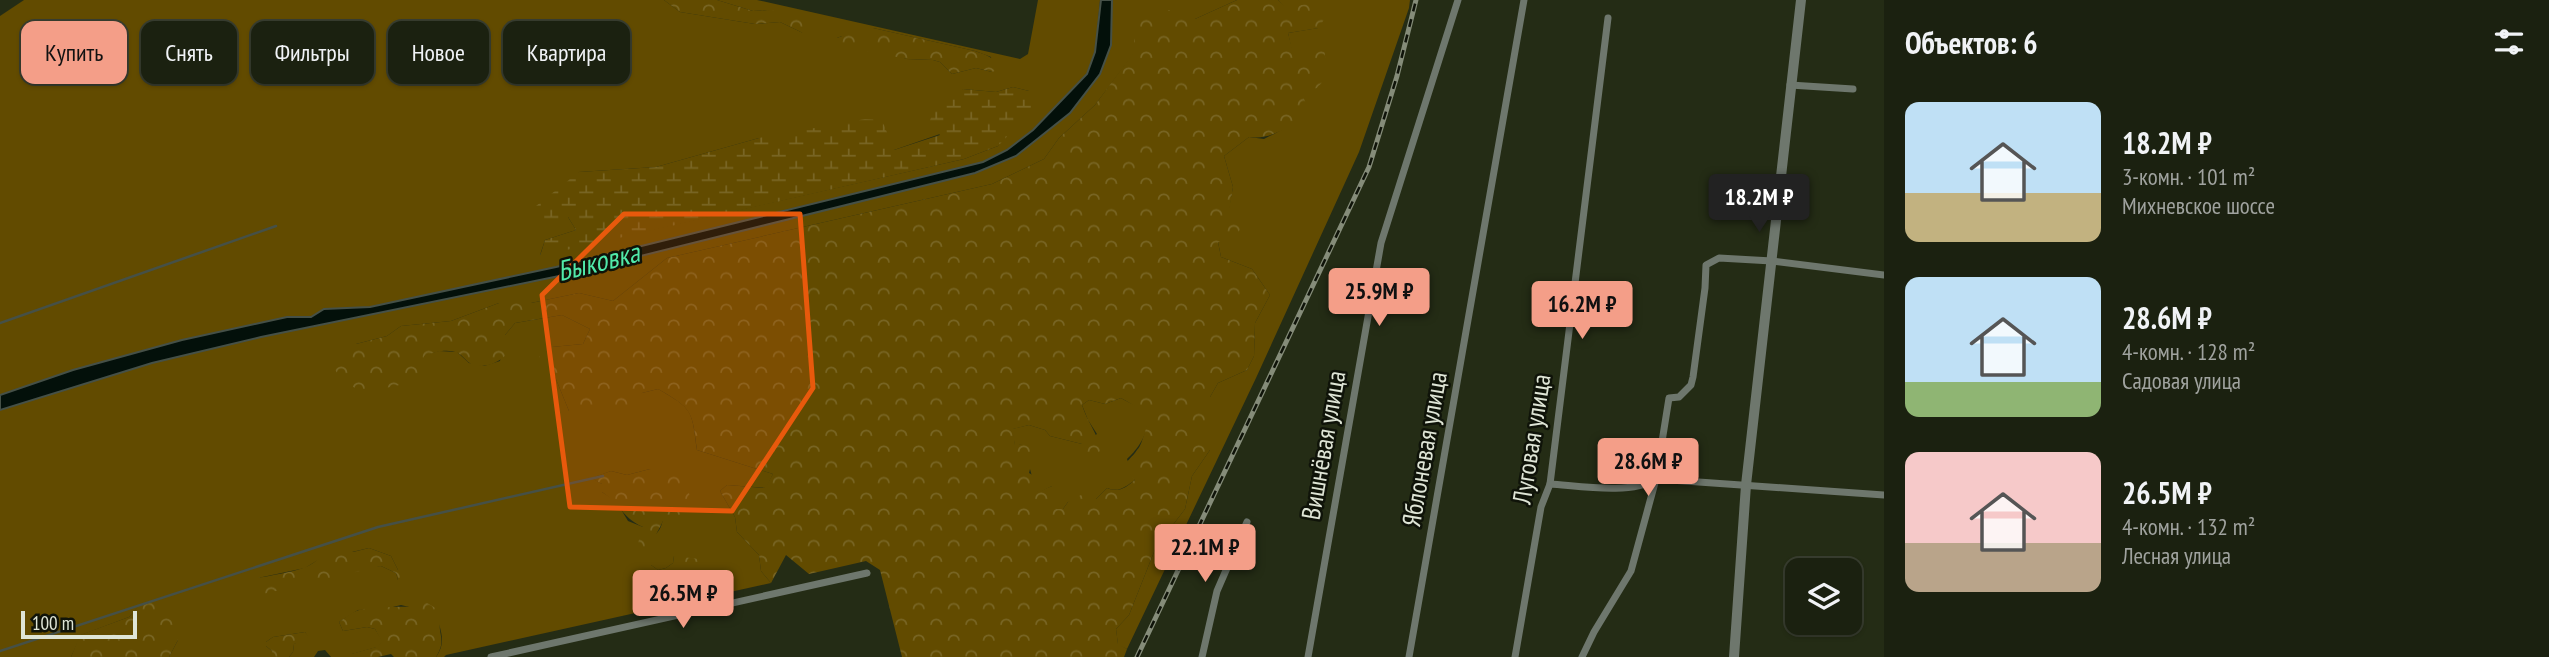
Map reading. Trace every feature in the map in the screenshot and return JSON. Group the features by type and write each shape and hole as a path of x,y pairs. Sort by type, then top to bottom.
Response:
{"street":[{"name":"Вишнёвая улица","path":"1308,657 1381,243 1458,0"},
{"name":"Яблоневая улица","path":"1409,657 1524,0"},
{"path":"1734,657 1746,485 1801,0"},
{"name":"Луговая улица","path":"1515,657 1541,507 1550,484 1608,18"},
{"path":"1790,85 1853,89"},
{"path":"1582,657 1631,571 1656,479 1669,398 1679,397 1691,385 1706,265 1719,258 1772,261 1884,275"},
{"path":"1550,484 1632,487 1656,479 1884,495"},
{"path":"1202,657 1217,591 1247,522"},
{"path":"491,657 867,573"}],"highlighted area":[{"path":"624,214 800,214 813,388 732,511 570,507 542,295"}],"green space":[{"path":"24,0 664,0 680,12 755,24 780,22 803,33 768,10 753,11 717,0 757,0 1020,59 1028,54 1038,0 1100,0 1095,52 1087,74 1033,130 1007,150 983,162 556,267 370,307 324,309 311,317 287,317 182,340 73,370 0,395 0,16","holes":["842,28 873,28 975,51 991,57 992,72 976,68 952,74 940,62 907,59 837,38 842,36","1013,87 1029,91 998,146 964,159 540,255 545,240 576,230 568,217 579,172 656,167 759,138 894,150 940,134 963,89 996,92"]},
{"path":"664,0 717,0 753,11 768,10 805,16 811,21 810,29 803,33 780,22 755,24 680,12"},
{"path":"1112,0 1237,0 1195,19 1135,52 1095,105 1059,138 1044,159 992,184 667,258 613,301 579,293 531,303 499,303 451,321 401,326 387,336 356,344 424,355 439,351 457,352 469,363 484,366 500,361 505,335 515,323 562,315 590,329 583,344 552,347 551,367 569,411 658,389 678,401 689,412 697,450 773,474 766,488 727,485 720,491 735,517 737,532 759,555 761,571 771,583 444,657 436,657 442,641 439,624 401,605 385,609 358,610 339,622 343,631 367,627 375,629 383,642 377,647 352,654 352,657 331,657 325,650 318,651 314,657 289,657 294,644 308,637 305,632 273,637 266,642 266,646 272,651 272,657 169,657 178,640 145,600 129,617 81,635 71,657 0,657 0,410 152,363 261,337 564,275 975,173 1016,156 1111,45","holes":["650,469 660,495 663,514 659,530 653,537 643,527 628,521 616,501 602,492 602,484 592,478 611,471 627,475","369,548 391,556 398,570 401,591 396,573 381,566 258,578 305,568 318,560","674,556 701,576 697,584 684,589 678,584 649,577 651,565 658,570 673,563"]},
{"path":"1237,0 1278,0 1286,8 1317,2 1327,14 1319,28 1288,33 1292,48 1324,45 1327,77 1317,88 1301,92 1308,108 1307,126 1249,137 1224,156 1233,187 1228,219 1242,226 1234,240 1218,242 1221,257 1252,269 1270,295 1255,323 1254,356 1247,370 1218,383 1210,397 1210,450 1192,476 1185,509 1156,547 1129,615 1116,629 1118,644 1127,649 1124,657 902,657 880,570 866,561 809,574 786,555 771,583 761,571 759,555 737,532 735,517 720,491 727,485 765,488 773,474 697,450 689,412 678,401 658,389 642,393 637,408 622,414 569,411 551,367 539,357 552,347 583,344 590,329 562,315 515,323 505,335 512,350 493,363 477,366 460,354 436,352 424,356 425,372 413,382 363,393 342,380 329,361 356,344 387,336 401,326 451,321 499,303 531,303 579,293 613,301 667,258 992,184 1044,159 1059,138 1095,105 1134,52 1134,20 1149,12 1182,9 1195,19","holes":["1121,398 1138,408 1146,421 1140,445 1124,468 1135,480 1122,489 1107,488 1096,499 1081,495 1068,502 1063,509 1056,509 1063,494 1060,487 1052,486 1038,492 1036,477 1029,473 1031,465 1037,460 1036,452 1029,447 1027,439 1022,444 1015,445 1013,429 1029,425 1045,430 1050,436 1082,444 1083,453 1089,459 1097,456 1101,449 1082,405 1089,400 1105,404"]},
{"path":"1278,0 1410,0 1359,152 1256,378 1127,649 1118,645 1116,629 1129,615 1156,547 1185,509 1192,476 1210,450 1210,397 1218,383 1247,370 1254,356 1255,323 1270,295 1252,269 1221,257 1218,242 1227,219 1233,187 1224,156 1249,137 1264,139 1291,125 1301,92 1288,33 1318,28 1285,8"},
{"path":"841,28 873,28 975,51 993,59 1000,69 992,72 976,68 952,74 940,62 933,60 907,59 836,45 837,38 842,36"},
{"path":"1013,87 1029,91 1037,105 998,146 964,159 540,256 545,240 576,230 568,217 538,223 536,206 579,172 656,167 759,138 865,119 882,120 894,150 940,135 929,123 935,107 963,89 996,92"},
{"path":"1121,398 1141,409 1147,421 1144,436 1127,459 1135,480 1118,490 1107,488 1096,499 1068,502 1063,509 1055,509 1052,486 1038,493 1022,444 1015,446 1012,429 1029,425 1045,430 1050,436 1082,444 1097,434 1082,405 1089,400 1105,404"},
{"path":"650,469 688,477 693,483 688,489 692,505 682,517 665,516 652,545 645,549 638,543 643,527 630,519 602,492 602,484 591,478 611,471 627,475"},
{"path":"338,548 353,552 369,548 391,556 398,570 411,580 404,589 385,593 383,585 398,580 396,573 381,566 263,594 257,586 258,578 303,568"},
{"path":"674,556 699,559 708,572 689,589 663,579 652,578 641,582 634,578 643,564 658,570 666,568 673,563"},
{"path":"145,599 176,616 178,640 169,657 71,657 80,635 129,617"},
{"path":"424,601 437,609 441,617 442,641 436,657 394,657 391,654 352,657 351,654 376,647 382,642 375,629 367,627 343,631 339,622 359,610 409,607 415,602"},
{"path":"305,632 309,637 294,644 289,657 272,657 272,651 266,646 266,642 273,637"}],"water":[{"name":"Быковка","path":"1101,0 1112,0 1111,45 1100,74 1070,113 1016,156 975,173 564,275 261,337 152,363 0,410 0,395 73,370 182,340 287,317 311,317 324,309 370,307 556,267 983,162 1007,150 1033,130 1087,74 1095,52"}],"waterway":[{"path":"0,323 276,226"},
{"path":"0,651 378,527 603,476"}],"railway":[{"path":"1137,657 1369,167 1397,76 1416,0"}]}
